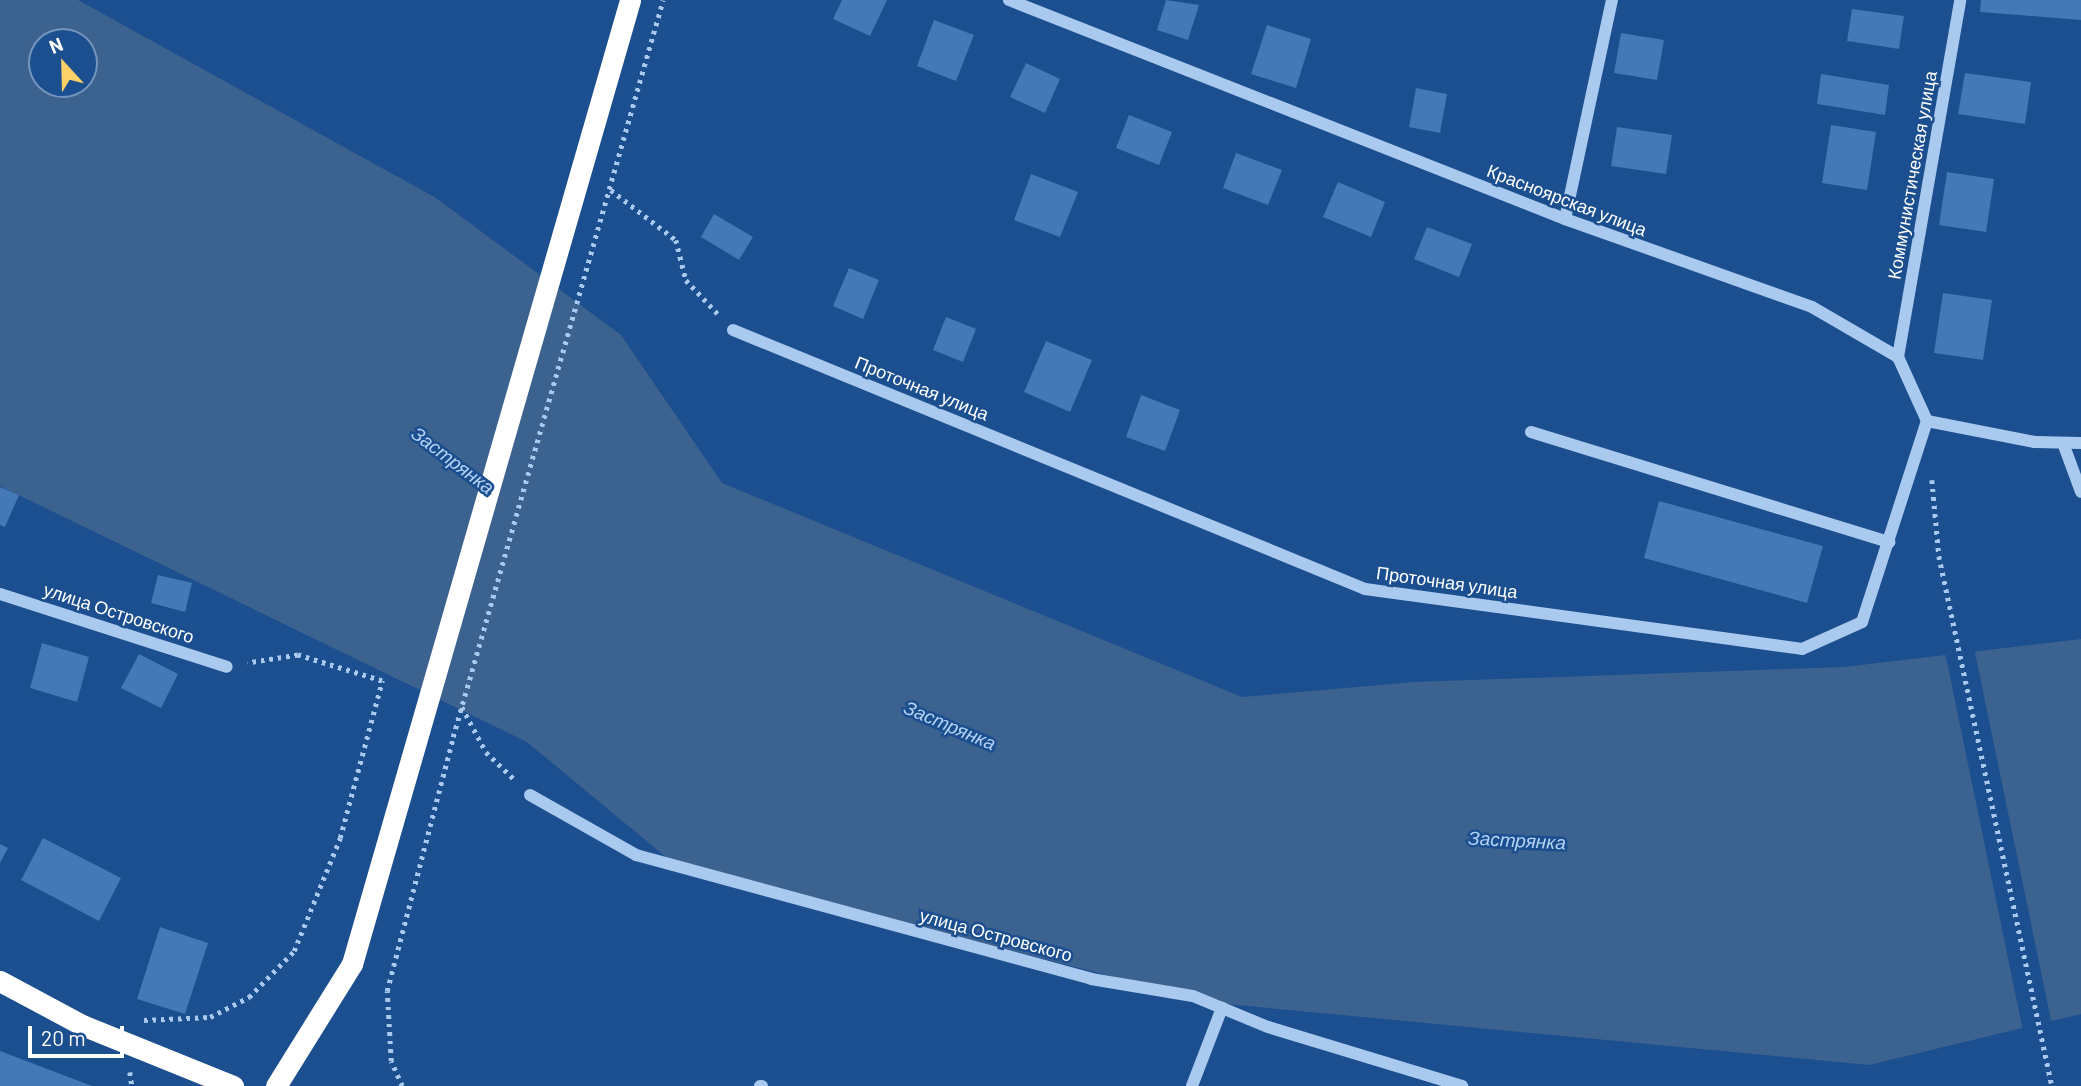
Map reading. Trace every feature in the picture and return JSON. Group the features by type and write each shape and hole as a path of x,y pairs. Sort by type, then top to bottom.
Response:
{"highway":[{"path":"276,1086 352,964 630,0"},
{"path":"0,981 135,1049 233,1086"}],"street":[{"name":"Красноярская улица","path":"1009,0 1565,219 1812,307 1898,357"},
{"path":"1565,219 1612,0"},
{"name":"Коммунистическая улица","path":"1898,357 1960,0"},
{"name":"Проточная улица","path":"733,330 1366,589 1802,649 1862,622 1927,421"},
{"path":"1898,357 1927,421 2035,442 2081,443"},
{"path":"1531,432 1889,542"},
{"path":"2063,443 2081,492"},
{"name":"улица Островского","path":"0,594 227,667"},
{"name":"улица Островского","path":"530,794 636,855 1091,979 1193,996 1222,1008 1462,1086"},
{"path":"1192,1086 1222,1008"}],"path":[{"path":"402,1086 391,1061 387,991 453,737 663,0"},
{"path":"611,190 676,240 686,280 733,330"},
{"path":"1932,475 1939,556 2052,1086"},
{"path":"132,1086 128,1080 144,1020 210,1017 249,998 294,951 340,838 382,681 298,655 227,667"},
{"path":"462,706 485,752 530,794"}],"water":[{"name":"Застрянка","path":"0,0 78,0 436,198 621,335 722,483 1242,697 1415,682 1844,667 2081,639 2081,1014 1869,1065 1216,1003 674,864 527,742 0,486"}],"pier":[{"path":"1974,648 2052,1025 2023,1031 1945,652"}],"building":[{"path":"842,0 887,0 870,36 833,19"},
{"path":"1166,0 1199,5 1188,40 1157,30"},
{"path":"1981,0 2081,0 2081,20 1980,12"},
{"path":"1852,9 1904,16 1899,49 1847,41"},
{"path":"934,20 974,35 956,81 917,66"},
{"path":"1267,25 1311,39 1296,88 1251,74"},
{"path":"1621,33 1664,40 1657,80 1614,73"},
{"path":"1026,63 1060,79 1045,113 1010,97"},
{"path":"1965,73 2031,82 2025,124 1958,114"},
{"path":"1821,74 1889,85 1885,115 1817,104"},
{"path":"1416,88 1447,94 1440,133 1409,127"},
{"path":"1129,115 1172,132 1159,165 1116,148"},
{"path":"1831,125 1876,132 1867,190 1822,183"},
{"path":"1617,127 1672,135 1666,174 1611,166"},
{"path":"1236,153 1282,170 1268,205 1223,188"},
{"path":"1947,172 1994,179 1986,232 1939,225"},
{"path":"1031,174 1078,192 1060,237 1014,220"},
{"path":"1338,182 1385,202 1371,237 1323,217"},
{"path":"714,214 753,237 739,260 701,237"},
{"path":"1427,227 1472,244 1459,277 1414,259"},
{"path":"849,268 879,280 863,319 833,306"},
{"path":"1943,293 1992,300 1983,360 1934,353"},
{"path":"946,317 976,329 963,362 933,350"},
{"path":"1046,341 1092,360 1070,412 1024,392"},
{"path":"1141,395 1180,410 1165,451 1126,437"},
{"path":"0,487 19,495 5,527 0,525"},
{"path":"1659,501 1823,546 1807,603 1644,558"},
{"path":"158,575 192,583 185,612 151,603"},
{"path":"42,643 89,657 77,702 30,688"},
{"path":"139,654 178,674 161,708 121,688"},
{"path":"43,838 121,878 99,921 21,880"},
{"path":"0,844 8,848 0,863"},
{"path":"160,927 208,943 185,1014 137,999"},
{"path":"0,1051 92,1086 0,1086"}]}
